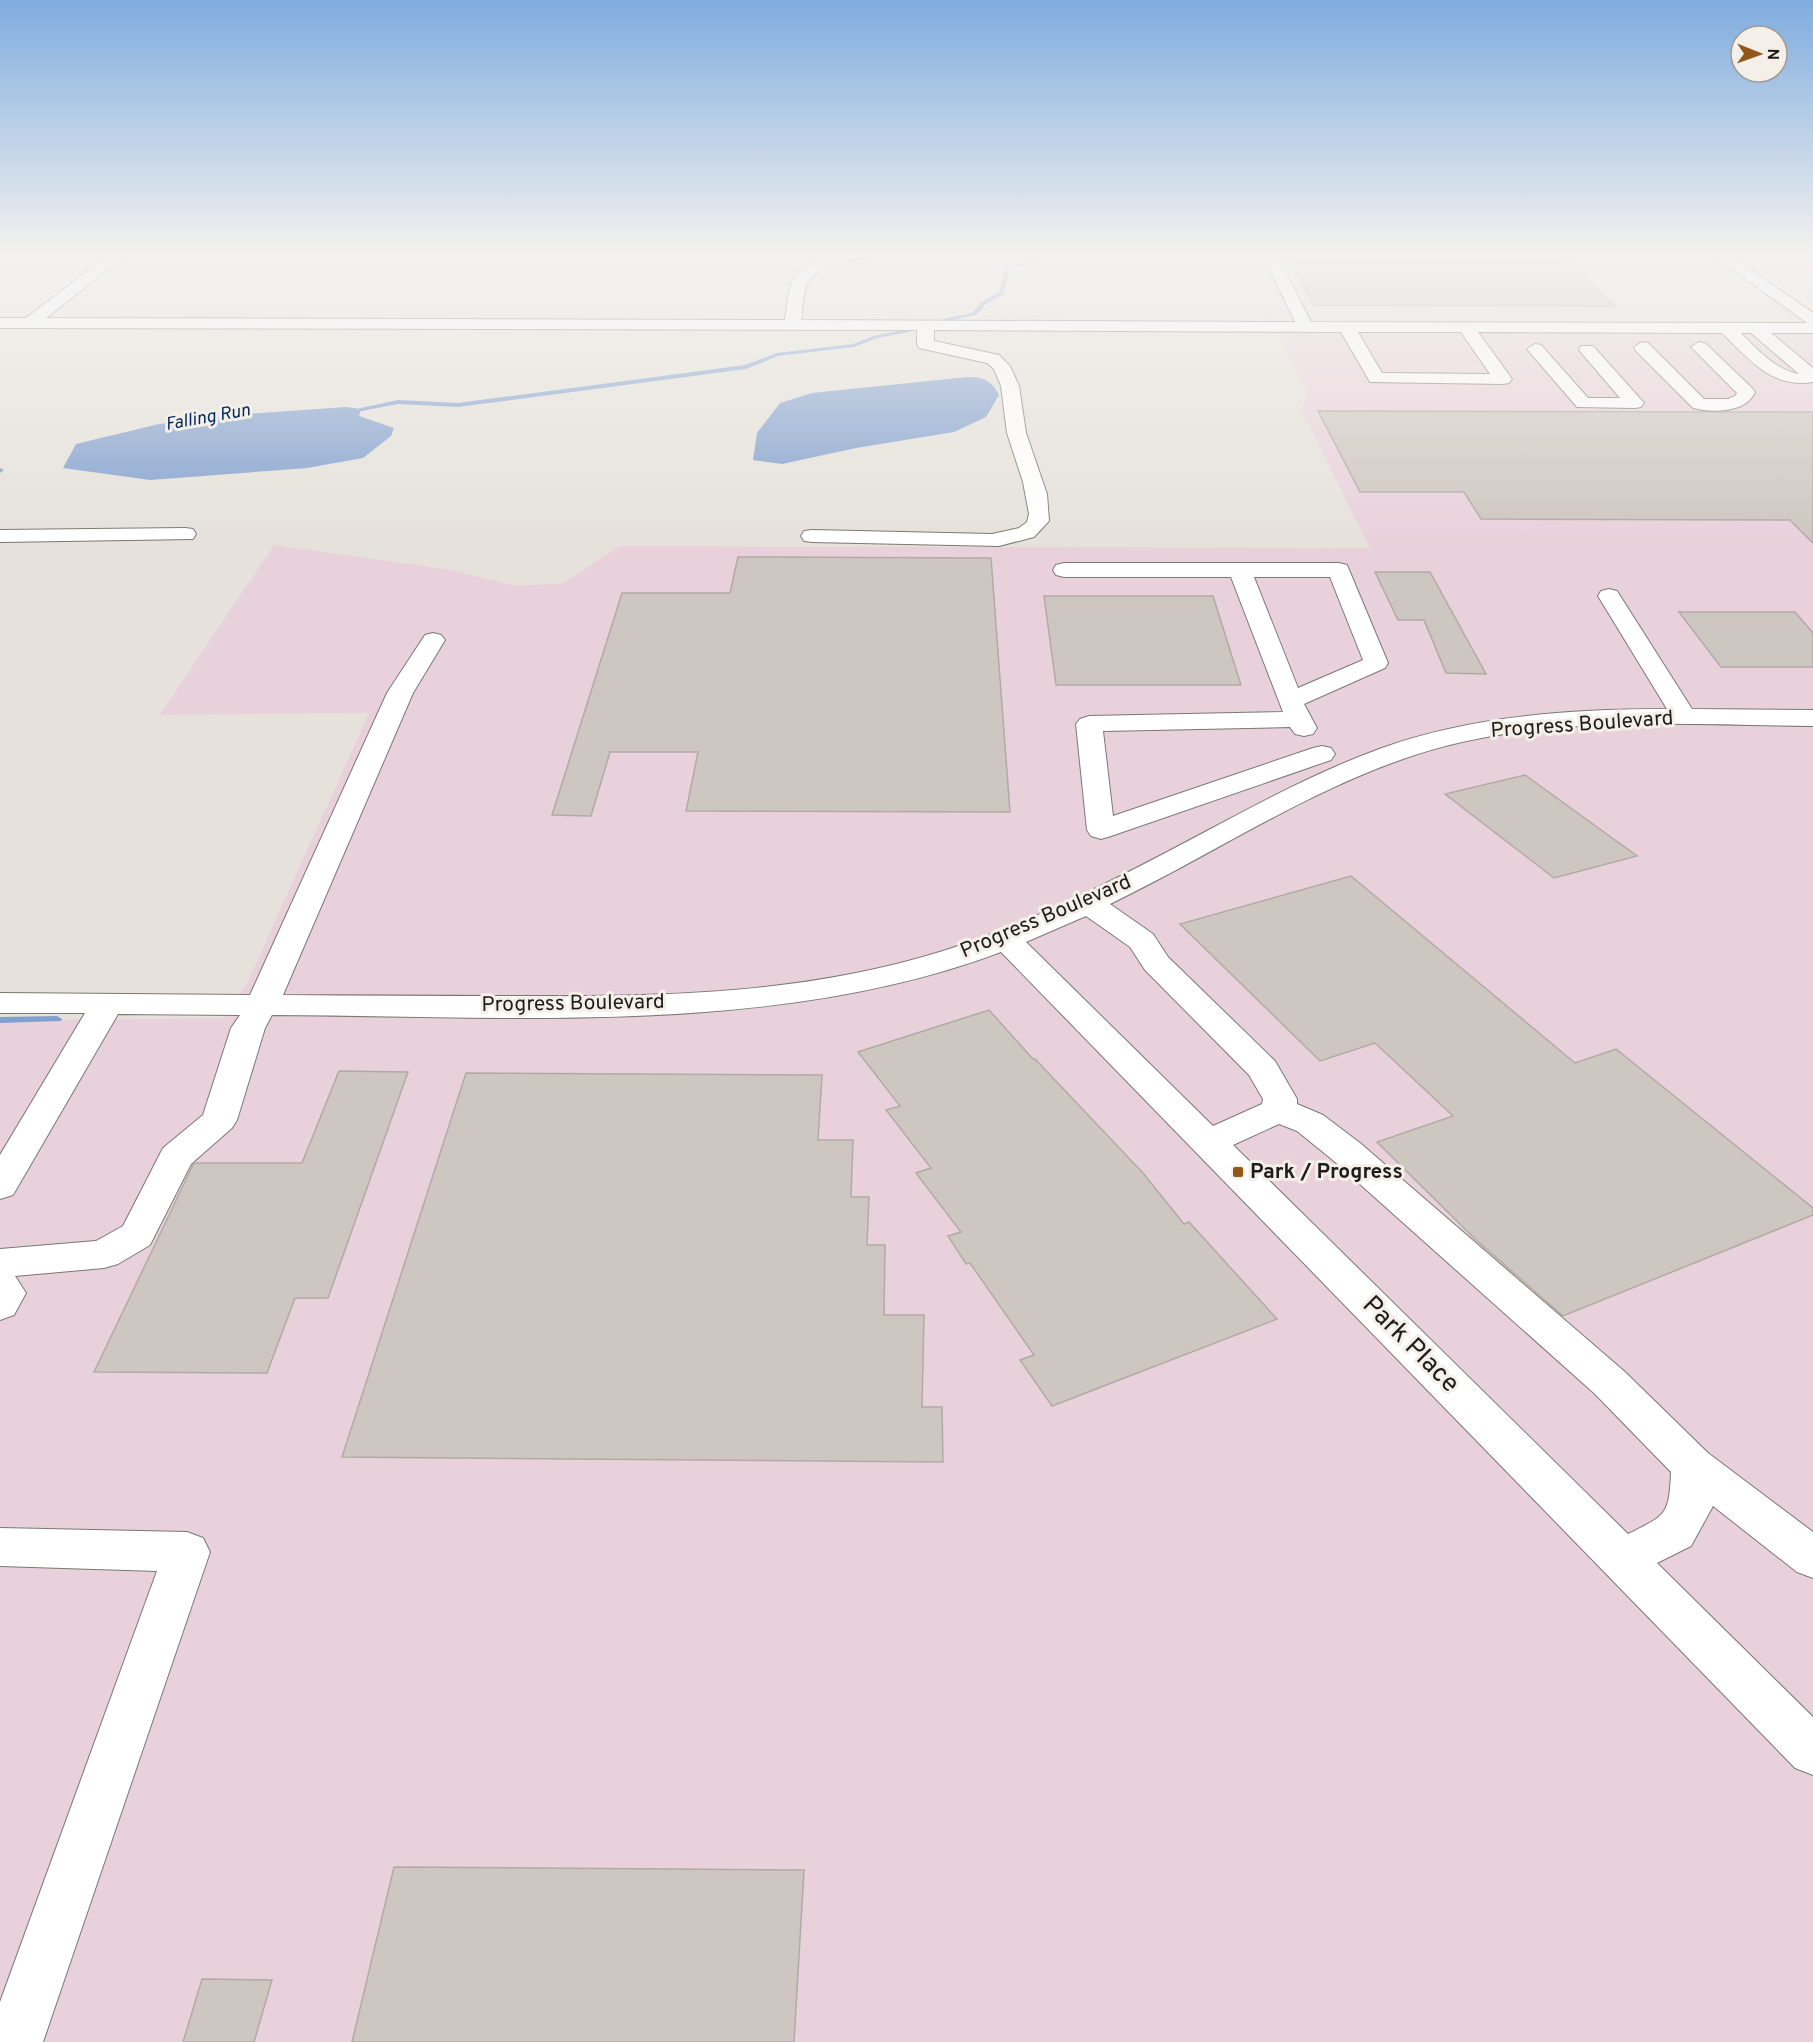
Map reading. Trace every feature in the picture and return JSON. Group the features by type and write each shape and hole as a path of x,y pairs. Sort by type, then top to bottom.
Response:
{"street":[{"path":"812,536 997,540 1028,533 1038,523 1040,511 1031,469 1017,438 1006,372 993,359 944,348"},
{"path":"1359,348 1376,378 1503,379 1482,349"},
{"path":"1643,348 1699,404 1730,404 1743,399 1746,392 1695,348"},
{"path":"1749,348 1778,375 1800,380 1813,377 1779,348"},
{"path":"1482,349 1596,349 1635,403 1582,403 1535,350"},
{"path":"0,536 185,534"},
{"path":"1064,570 1339,570 1376,663 1294,710 1089,724 1101,830 1322,754"},
{"path":"1240,570 1294,710 1322,754 1343,775"},
{"path":"1609,596 1685,718"},
{"path":"0,1263 104,1254 136,1235 176,1157 219,1120 248,1028 262,1005 400,693 433,640"},
{"name":"Progress Boulevard","path":"0,1003 634,1005 802,992 877,978 954,957 1006,939 1088,903 1251,819 1391,754 1465,734 1548,723 1685,718 1813,718"},
{"path":"1088,903 1142,940 1156,963 1263,1070 1280,1099 1278,1110"},
{"name":"Park Place","path":"1006,939 1813,1751"},
{"path":"0,1186 108,1004"},
{"path":"1208,1142 1278,1110 1310,1123 1347,1152 1610,1383 1693,1466 1813,1558"},
{"path":"0,1284 6,1293 0,1305"},
{"path":"1623,1559 1675,1532 1692,1504 1693,1466"},
{"path":"0,1547 187,1552 14,2042"}],"shaded area":[{"path":"1285,348 1813,348 1813,2042 0,2042 0,1020 225,1018 248,981 369,713 160,715 274,545 446,569 516,586 563,583 620,546 1370,548 1301,409 1308,393"}],"water":[{"path":"967,377 986,380 999,395 986,417 954,432 856,448 782,464 753,460 757,433 780,403 812,393"},
{"path":"346,407 361,409 359,416 394,428 391,436 363,458 307,468 150,480 63,468 76,444 159,424 245,414"}],"building":[{"path":"1318,411 1813,412 1813,543 1790,520 1481,519 1464,492 1360,492"},
{"path":"738,557 991,558 1010,812 686,811 698,752 610,752 591,816 552,815 622,593 730,593"},
{"path":"1375,572 1430,572 1486,674 1446,673 1424,620 1398,620"},
{"path":"1044,596 1213,596 1241,685 1056,685"},
{"path":"1679,612 1795,612 1813,633 1813,667 1721,667"},
{"path":"1525,775 1637,856 1554,878 1445,794"},
{"path":"1351,876 1575,1063 1616,1049 1813,1208 1813,1215 1563,1316 1475,1239 1377,1142 1453,1116 1375,1043 1320,1061 1180,924"},
{"path":"989,1010 1143,1173 1184,1224 1189,1222 1277,1319 1052,1406 1020,1360 1034,1355 970,1263 966,1264 948,1236 961,1232 916,1173 931,1168 886,1110 900,1106 858,1052"},
{"path":"339,1071 408,1072 328,1298 295,1298 267,1373 94,1372 193,1165 196,1163 302,1163"},
{"path":"466,1073 822,1075 818,1140 853,1140 851,1197 869,1197 867,1245 885,1245 884,1315 924,1315 922,1407 942,1407 943,1462 342,1457"},
{"path":"394,1867 804,1870 794,2042 352,2042"},
{"path":"202,1979 272,1980 254,2042 183,2042"}],"waterway":[{"name":"Falling Run","path":"346,412 398,402 458,405 746,367 777,355 829,348"},
{"path":"0,1020 57,1019"}],"place":[{"name":"Park / Progress","path":"1238,1172"}]}
